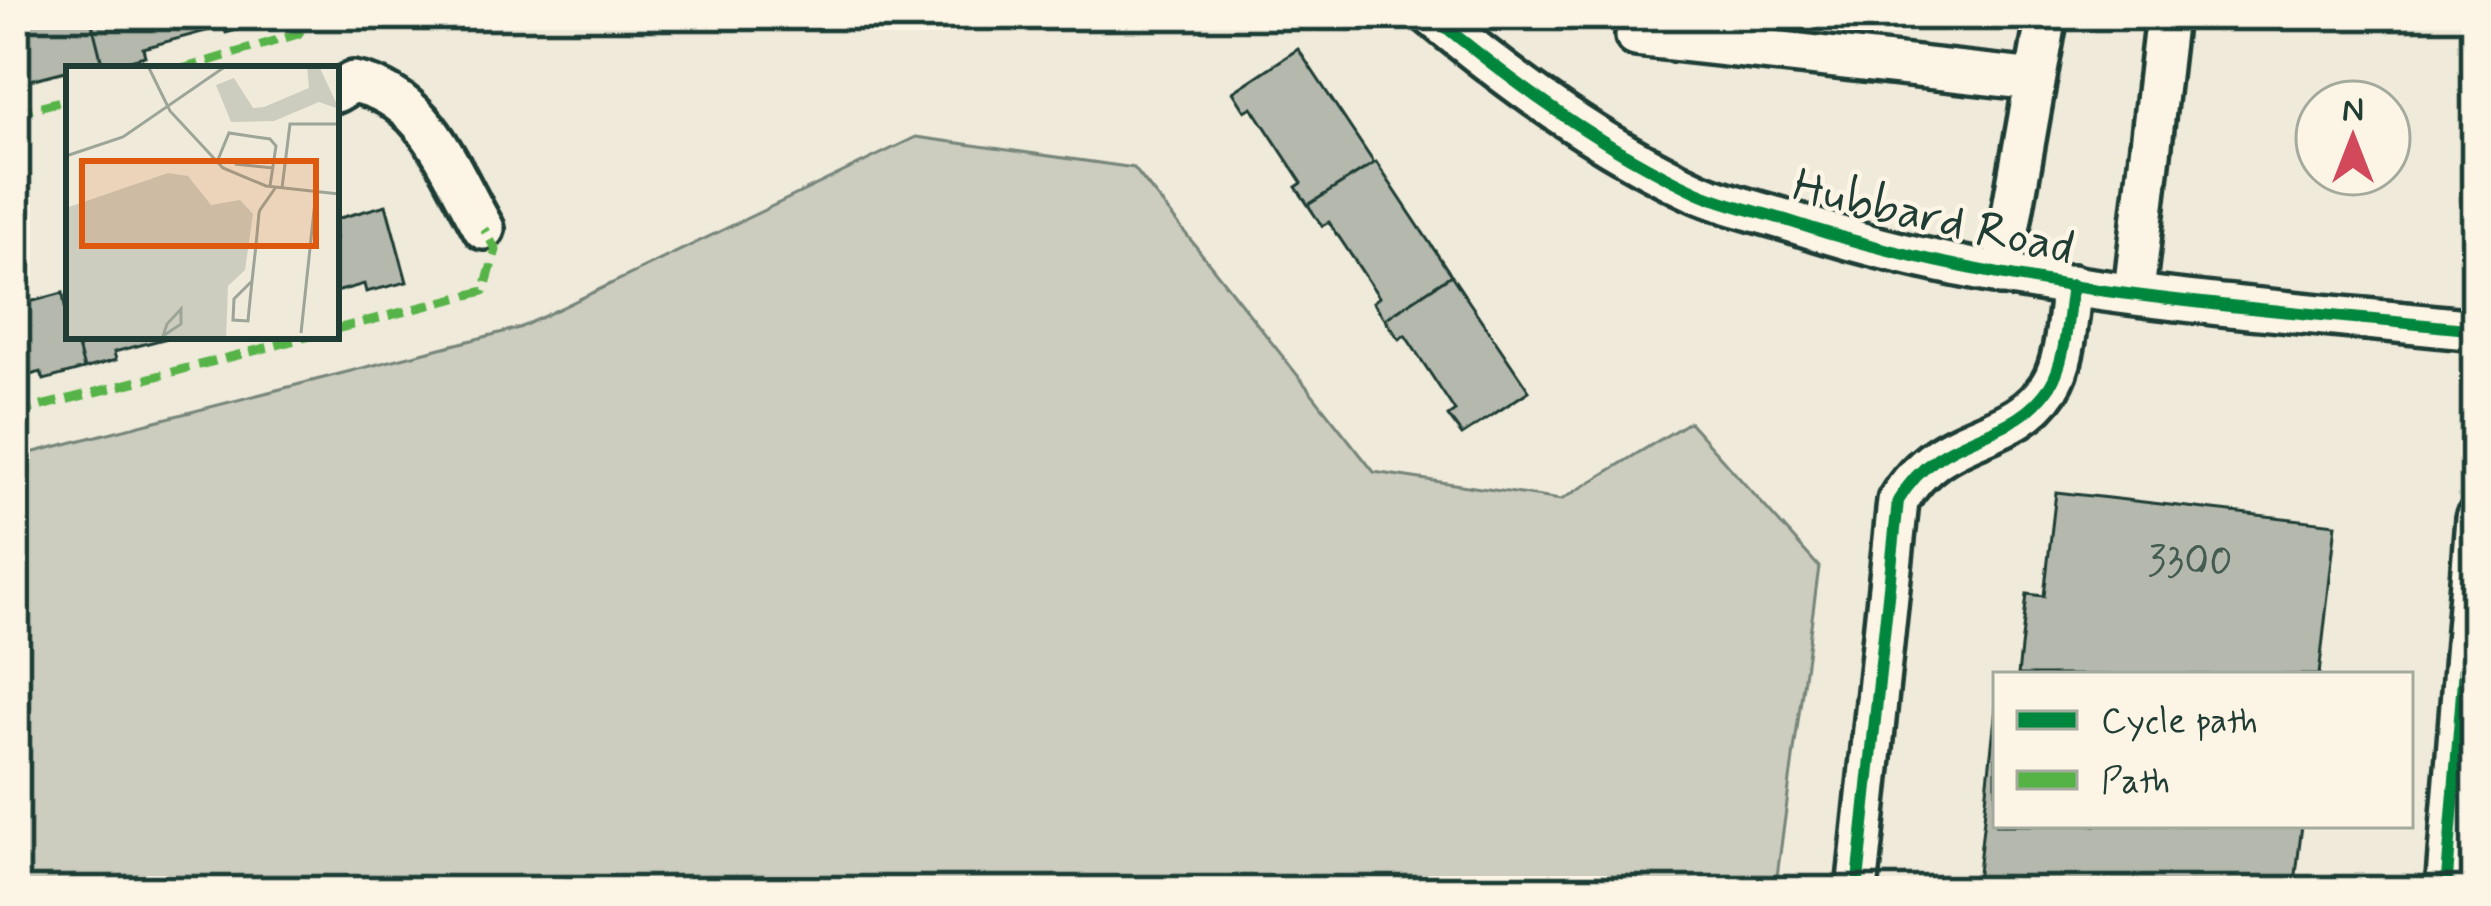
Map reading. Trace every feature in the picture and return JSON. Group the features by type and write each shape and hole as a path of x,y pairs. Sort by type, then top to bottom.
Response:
{"street":[{"path":"2001,275 2047,15"},
{"path":"2134,292 2166,15"},
{"name":"Hubbard Road","path":"1435,16 1571,120 1699,193 1872,249 2072,285 2476,330"},
{"path":"1636,36 2035,80"},
{"path":"339,90 353,82 381,87 413,108 484,229"},
{"path":"1857,891 1898,502 1916,472 1941,451 2006,425 2033,407 2058,365 2072,285"},
{"path":"2446,891 2476,518"}],"shaded area":[{"path":"916,137 1134,168 1374,472 1561,500 1689,422 1819,567 1775,891 15,891 15,457 519,328"}],"building":[{"path":"15,15 90,15 103,66 66,66 66,74 65,71 15,84"},
{"path":"90,15 265,15 267,22 226,33 224,26 143,48 145,56 103,66"},
{"path":"2348,15 2402,15 2393,20"},
{"path":"2422,15 2476,15 2476,21"},
{"path":"1298,49 1374,163 1308,205 1296,187 1302,183 1252,107 1245,111 1233,92"},
{"path":"1376,162 1451,275 1385,319 1373,302 1379,297 1329,222 1322,226 1308,205"},
{"path":"386,205 407,282 366,292 364,284 339,291 339,218"},
{"path":"1451,275 1529,391 1462,435 1448,416 1455,411 1405,335 1399,339 1385,319"},
{"path":"63,293 66,339 76,339 84,369 44,380 41,372 15,379 15,306"},
{"path":"76,339 164,339 114,352 116,360 84,369"},
{"path":"2056,492 2336,524 2319,672 2018,672 2027,594 2044,596"},
{"path":"1993,735 1993,828 2302,828 2294,891 1976,891"}],"marked path":[{"path":"192,66 298,34 312,15"},
{"path":"15,113 66,100"},
{"path":"339,328 484,291 496,250 484,229"},
{"path":"15,413 299,339"}],"cycle path":[{"path":"1431,15 1592,134 1661,174 1732,205 1875,247 2045,282 2217,305 2476,330"},
{"path":"1857,891 1898,501 1935,460 2016,419 2050,386 2063,350 2072,285"},
{"path":"2446,891 2476,518"}]}
